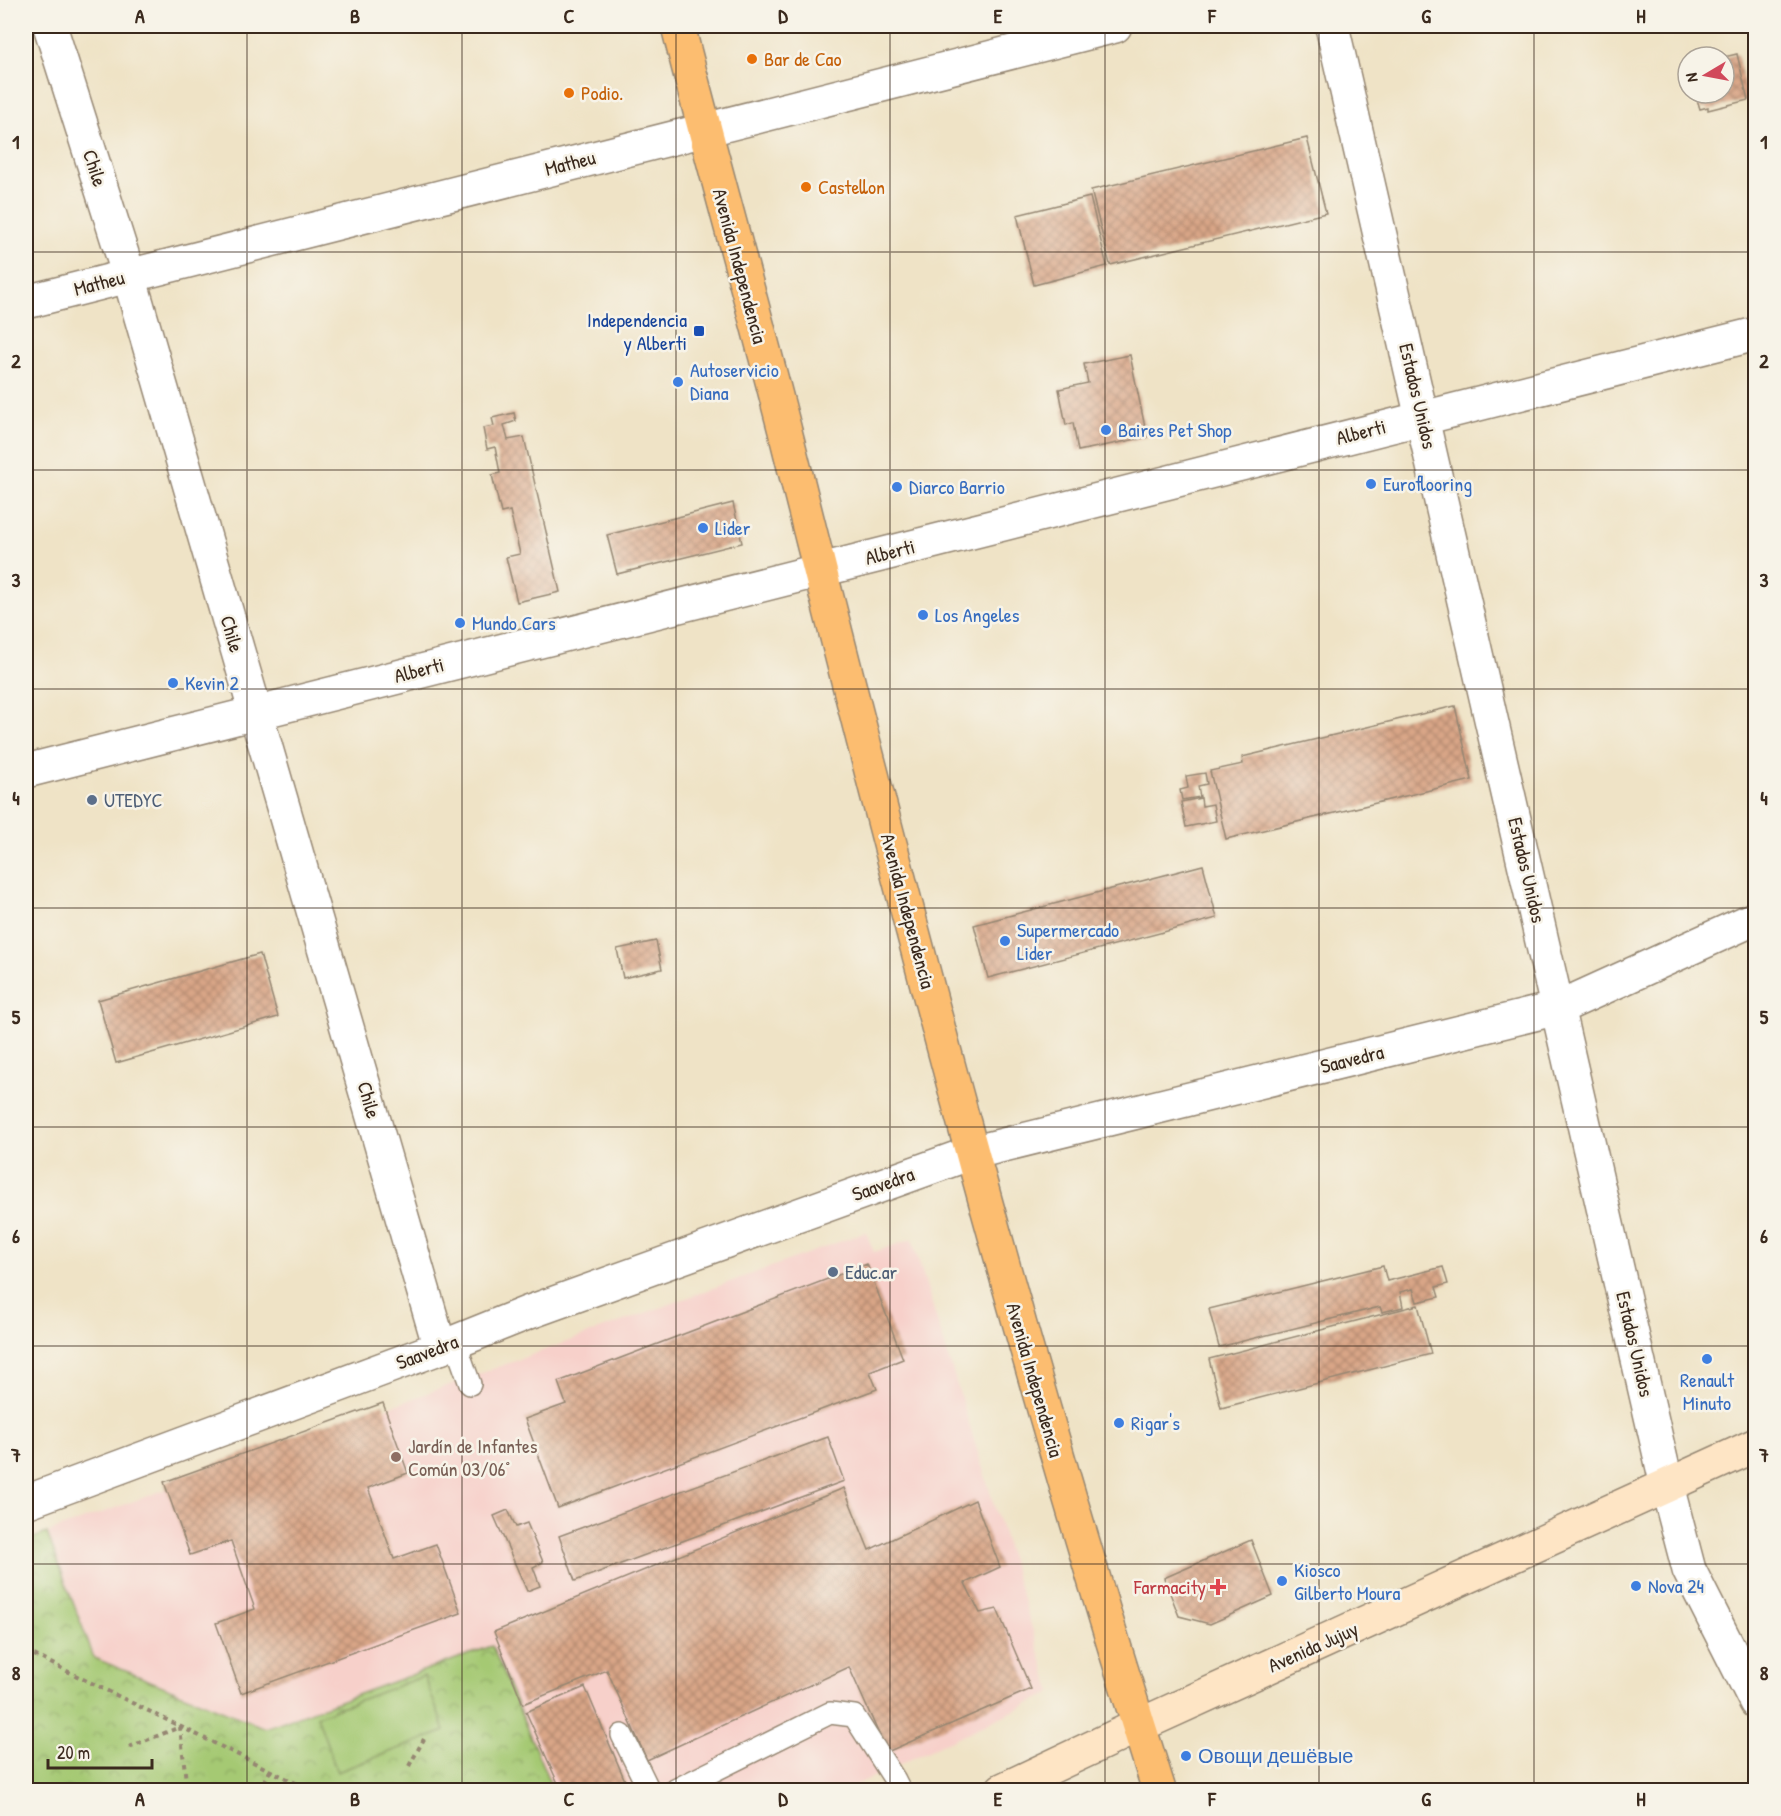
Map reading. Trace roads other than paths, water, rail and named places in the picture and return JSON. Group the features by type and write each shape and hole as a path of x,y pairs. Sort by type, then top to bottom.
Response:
{"main road":[{"name":"Avenida Independencia","path":"678,26 787,438 819,570 971,1153 1083,1547 1159,1791"},
{"name":"Avenida Jujuy","path":"1016,1788 1138,1726 1755,1446"}],"street":[{"name":"Chile","path":"50,26 129,276 255,711 447,1345"},
{"name":"Matheu","path":"26,302 1115,26"},
{"name":"Estados Unidos","path":"1332,26 1667,1486 1689,1570 1755,1701"},
{"name":"Alberti","path":"26,771 1422,416 1755,334"},
{"name":"Saavedra","path":"26,1503 527,1313 971,1153 1558,1008 1755,918"}],"lane":[{"path":"447,1345 471,1384"},
{"path":"675,1791 830,1713 854,1716 900,1791"},
{"path":"622,1736 649,1791"}],"place":[{"name":"Bar de Cao","path":"752,59"},
{"name":"Podio.","path":"569,93"},
{"name":"Castellon","path":"806,187"},
{"name":"Independencia y Alberti","path":"699,331"},
{"name":"Autoservicio Diana","path":"678,382"},
{"name":"Baires Pet Shop","path":"1106,430"},
{"name":"Euroflooring","path":"1371,484"},
{"name":"Diarco Barrio","path":"897,487"},
{"name":"Lider","path":"703,528"},
{"name":"Los Angeles","path":"923,615"},
{"name":"Mundo Cars","path":"460,623"},
{"name":"Kevin 2","path":"173,683"},
{"name":"UTEDYC","path":"92,800"},
{"name":"Supermercado Lider","path":"1005,941"},
{"name":"Educ.ar","path":"833,1272"},
{"name":"Renault Minuto","path":"1707,1359"},
{"name":"Rigar's","path":"1119,1423"},
{"name":"Jardín de Infantes Común 03/06°","path":"396,1457"},
{"name":"Kiosco Gilberto Moura","path":"1282,1581"},
{"name":"Nova 24","path":"1636,1586"},
{"name":"Farmacity","path":"1218,1587"},
{"name":"Овощи дешёвые","path":"1186,1756"}]}
